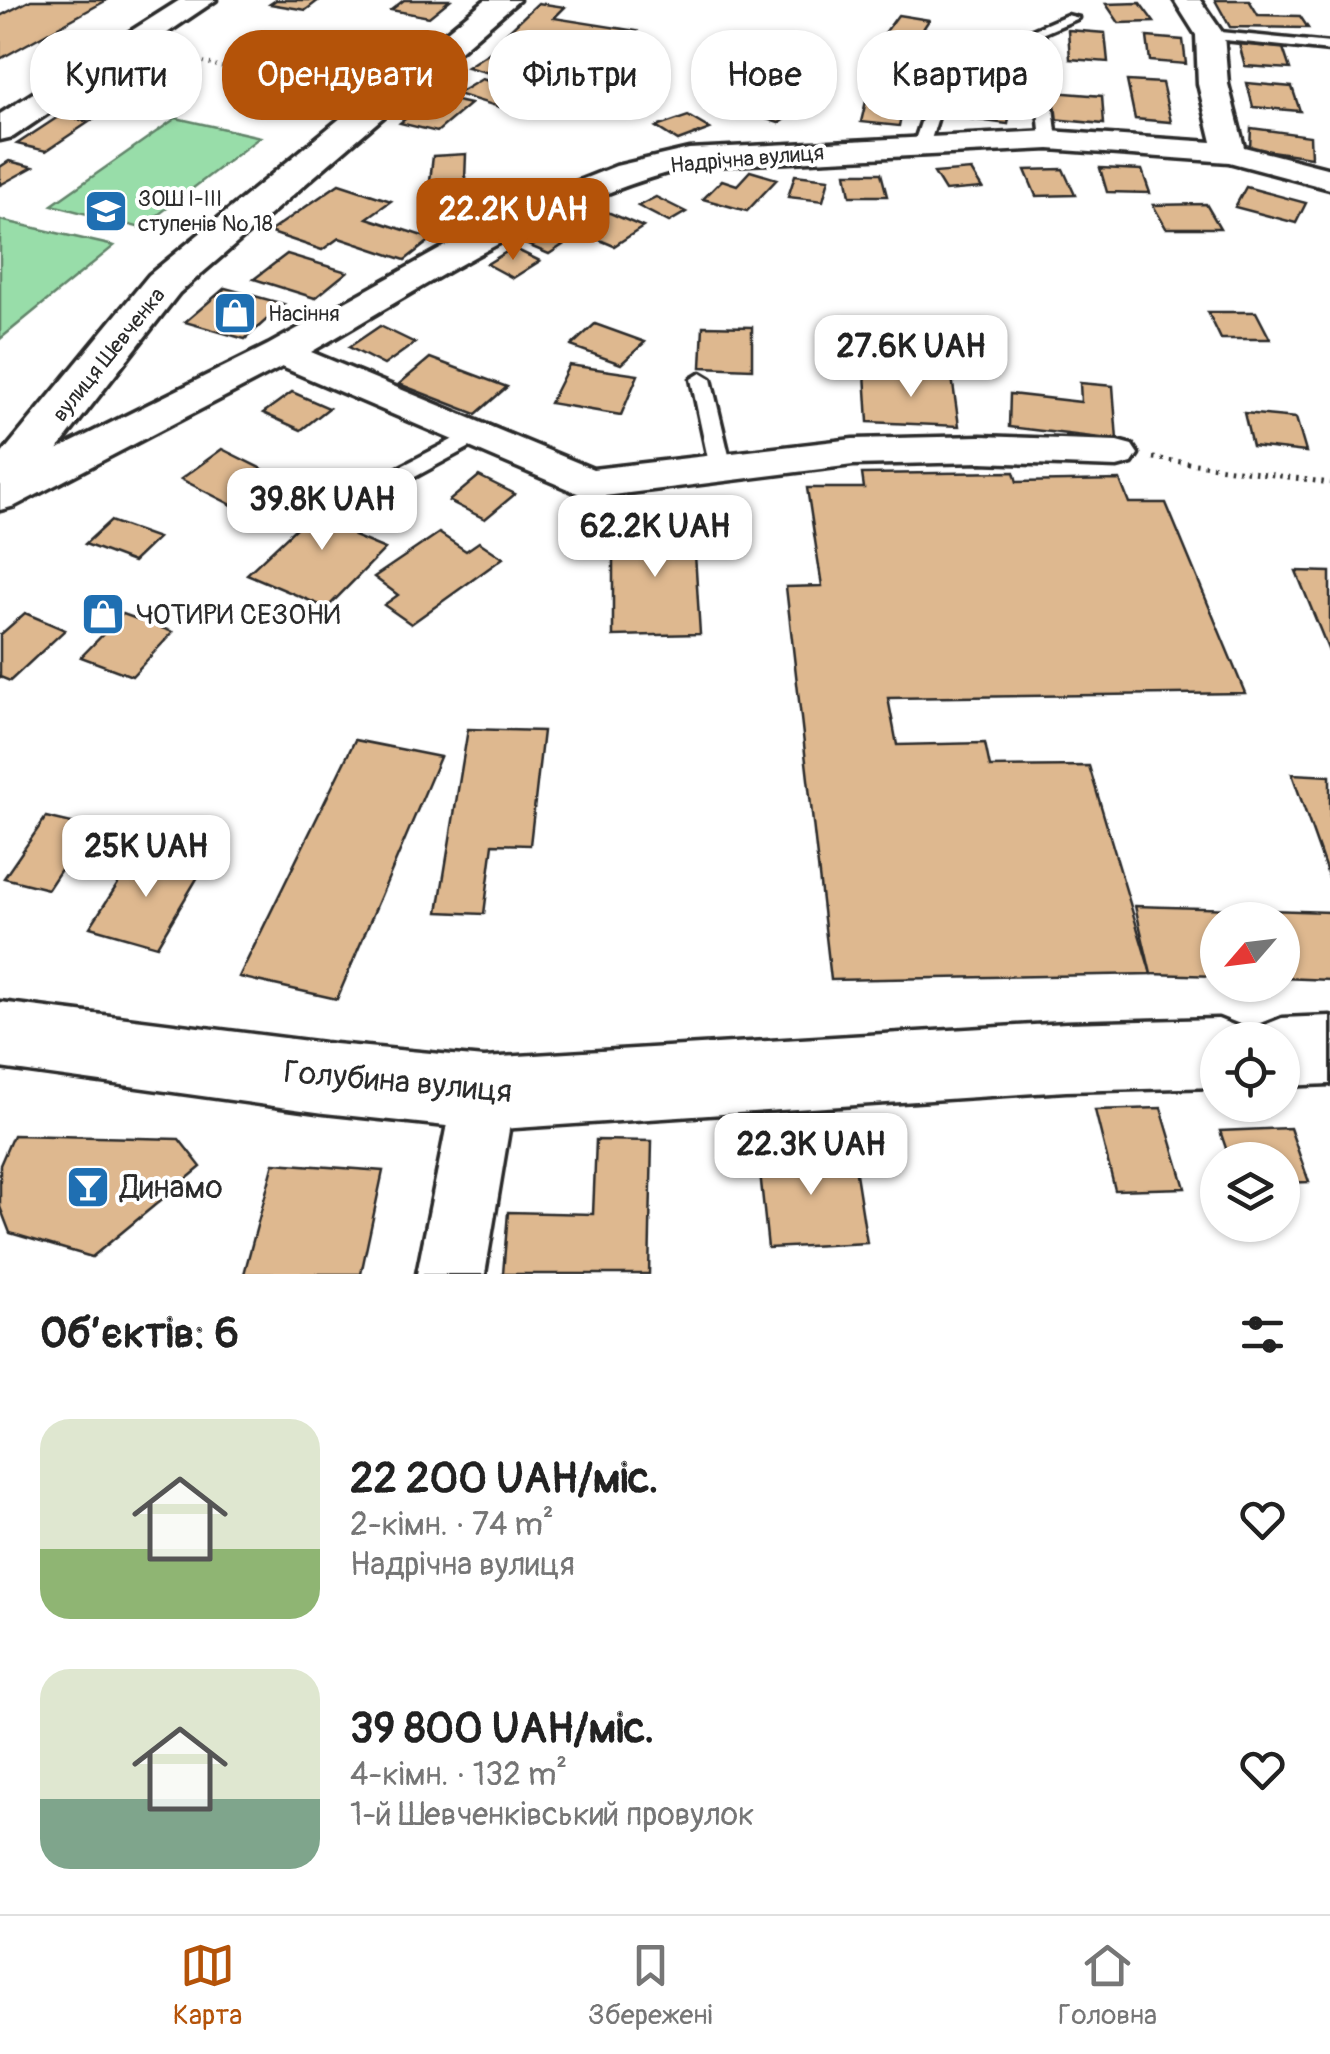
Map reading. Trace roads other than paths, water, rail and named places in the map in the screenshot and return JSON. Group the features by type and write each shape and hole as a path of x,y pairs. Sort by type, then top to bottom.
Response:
{"street":[{"path":"8,117 201,0"},
{"name":"вулиця Шевченка","path":"0,492 164,284 504,0"},
{"path":"1188,0 1210,35 1213,84 1230,154"},
{"name":"Надрічна вулиця","path":"0,492 281,353 535,210 627,172 689,158 1050,140 1230,154 1330,179"},
{"path":"281,353 588,484 853,452 982,449 1117,454"},
{"name":"Голубина вулиця","path":"0,1034 324,1078 484,1094 1047,1058 1200,1054"},
{"path":"1300,1051 1330,1050"},
{"path":"451,1274 484,1094"}],"lane":[{"path":"1050,140 1037,31 1072,18"},
{"path":"1210,35 1330,47"},
{"path":"921,146 929,120"},
{"path":"701,379 722,468"},
{"path":"381,486 475,436"}],"place":[{"name":"ЗОШ І-ІІІ ступенів № 18","path":"106,211"},
{"name":"Насіння","path":"235,313"},
{"name":"ЧОТИРИ СЕЗОНИ","path":"103,614"},
{"name":"Динамо","path":"88,1187"}]}
